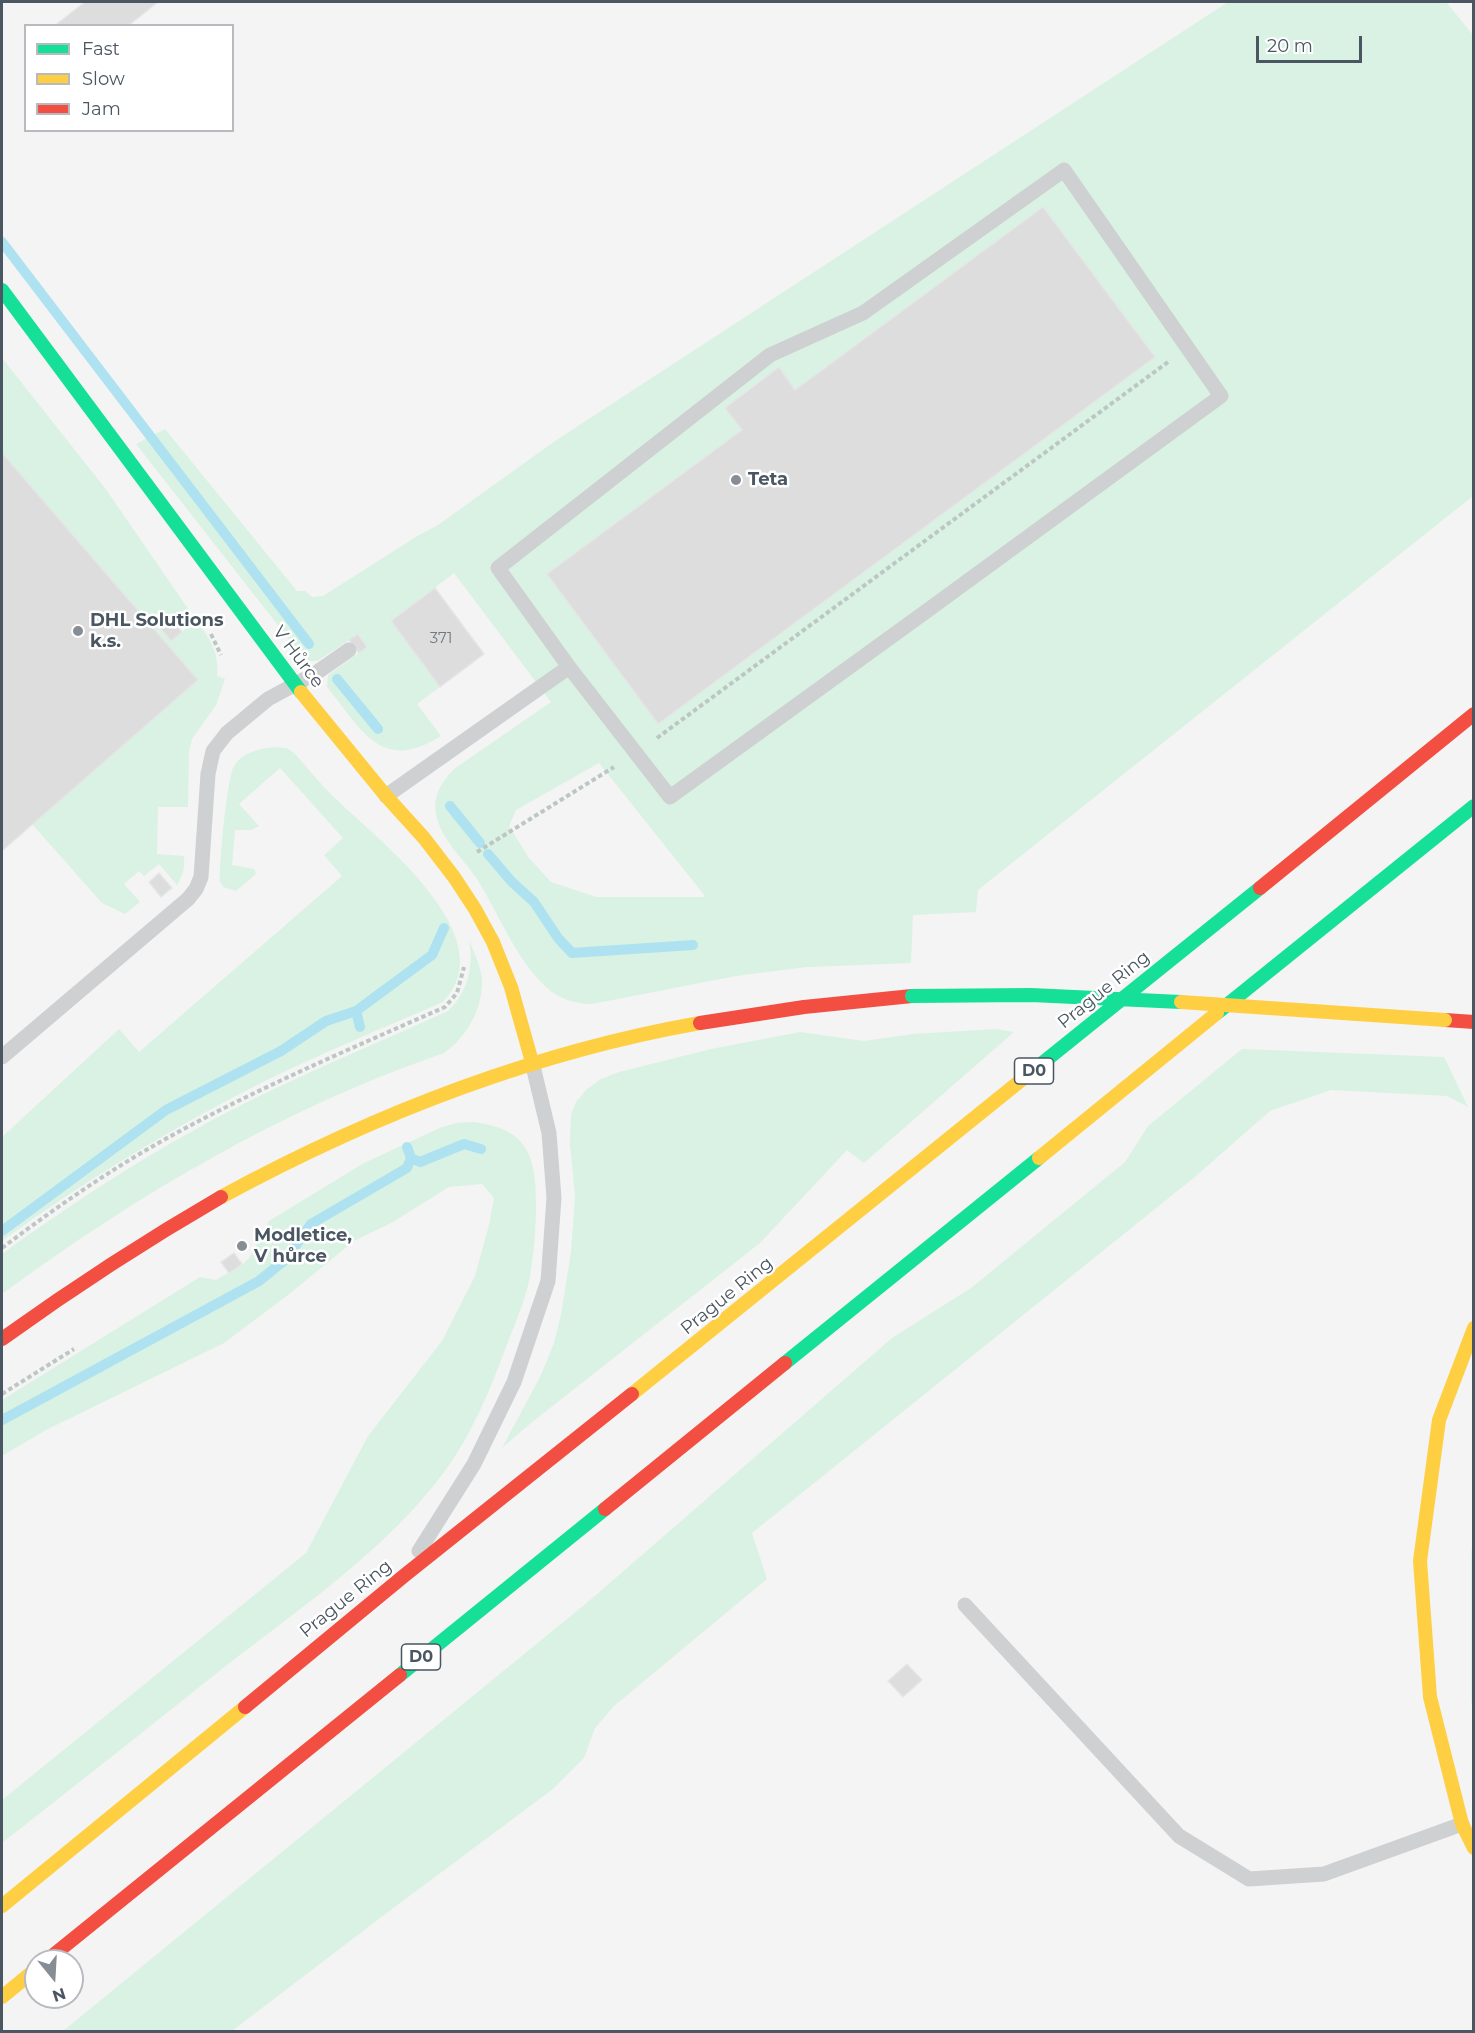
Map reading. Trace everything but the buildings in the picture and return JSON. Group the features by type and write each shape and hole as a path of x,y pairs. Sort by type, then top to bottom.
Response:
{"main road":[{"name":"V Hůrce","path":"2,290 296,686 449,870 475,909 493,942 510,987 532,1062"},
{"name":"Prague Ring","path":"2,1906 405,1575 747,1303 1473,714"},
{"name":"D0","path":"61,1949 1473,806"},
{"path":"2,1339 119,1256 191,1212 265,1172 388,1115 532,1062 626,1037 703,1022 791,1009 912,996 1031,995 1170,1001 1473,1022"},
{"path":"1473,1328 1439,1420 1420,1561 1430,1697 1462,1824 1473,1848"},
{"path":"2,1997 24,1980"}],"lane":[{"path":"1064,170 1221,396 670,796 568,668 498,568 770,355 863,313 1064,170"},
{"path":"2,1057 188,899 196,889 201,877 208,774 213,751 227,733 268,699 296,686 349,650"},
{"path":"386,796 568,668"},
{"path":"405,1575 474,1464 509,1392 548,1281 554,1198 549,1133 532,1062"},
{"path":"965,1605 1179,1836 1249,1879 1324,1874 1462,1824"}],"path":[{"path":"449,870 636,753 1170,361"},
{"path":"2,1248 50,1211 168,1138 267,1086 445,1006 457,993 465,962"},
{"path":"2,1394 74,1349"}],"green space":[{"path":"1228,2 1446,2 1473,35 1473,496 978,890 976,912 913,915 911,963 807,967 736,976 592,1004 573,1002 556,995 525,963 477,879 447,840 438,822 435,806 439,789 454,769 551,702 454,573 391,621 440,687 417,704 441,736 420,747 403,750 388,749 375,742 363,731 327,687 328,675 367,647 359,634 317,661 306,661 136,444 165,429 297,591 305,591 312,597 323,596 438,525 555,441","holes":["599,763 705,896 596,897 551,882 529,858 509,826 516,810"]},
{"path":"2,358 105,488 191,613 177,625 169,618 159,627 171,641 196,620 215,653 217,676 225,679 216,705 192,739 189,753 188,807 158,807 157,854 184,856 181,878 177,885 159,864 144,876 139,871 124,884 140,902 125,914 102,903 32,824 198,680 2,454"},
{"path":"275,747 286,748 293,752 331,794 405,864 429,892 448,920 459,949 458,976 443,1002 285,1071 195,1118 97,1176 2,1241 2,1137 119,1029 139,1052 342,876 324,855 343,838 280,768 239,804 259,826 251,830 235,830 232,865 254,869 256,874 236,891 223,887 220,882 222,841 231,773 238,761 247,754"},
{"path":"469,940 481,975 482,991 472,1022 452,1047 444,1053 327,1100 214,1157 159,1188 106,1222 2,1294 2,1254 132,1166 235,1108 314,1070 448,1011 460,996 468,978 471,959"},
{"path":"996,1029 1014,1032 864,1163 847,1150 760,1243 502,1448 541,1375 554,1343 561,1315 571,1252 575,1196 570,1144 571,1115 576,1102 587,1089 601,1079 619,1072 711,1049 800,1032 864,1041 913,1034"},
{"path":"1242,1049 1444,1057 1468,1107 1447,1096 1331,1090 1270,1111 1196,1176 752,1533 767,1579 614,1706 595,1728 584,1758 553,1789 232,2031 63,2031 589,1601 892,1338 971,1288 1125,1162 1148,1126"},
{"path":"472,1122 504,1130 516,1137 524,1146 530,1157 535,1185 535,1232 531,1271 522,1306 487,1395 455,1457 397,1526 343,1575 2,1843 2,1800 306,1553 368,1436 442,1341 475,1276 494,1198 482,1184 449,1187 393,1222 354,1241 224,1343 46,1430 2,1456 2,1400 200,1277 216,1280 243,1264 250,1257 269,1221 364,1163 442,1127"},
{"path":"1473,1534 1473,1708 1471,1701 1471,1555"}],"waterway":[{"path":"2,242 309,644"},
{"path":"337,679 378,729"},
{"path":"450,806 480,843"},
{"path":"488,854 512,882 534,902 558,938 572,953 693,945"},
{"path":"360,1027 356,1011 432,955 444,928"},
{"path":"2,1231 166,1110 281,1051 326,1021 356,1011"},
{"path":"411,1158 420,1162 464,1144 481,1149"},
{"path":"2,1420 259,1281 286,1259 311,1224 407,1168 411,1158 407,1147"}],"traffic: fast":[{"path":"2,290 301,692"},
{"path":"1217,1013 1474,806"},
{"path":"1040,1065 1260,888"},
{"path":"912,996 1031,995 1181,1002"},
{"path":"785,1363 1039,1158"},
{"path":"400,1675 605,1509"}],"traffic: slow":[{"path":"301,692 386,796 424,838 475,909 493,942 511,987 532,1062"},
{"path":"1181,1002 1445,1020"},
{"path":"1039,1158 1217,1013"},
{"path":"221,1197 336,1139 453,1090 575,1051 700,1023"},
{"path":"632,1394 1040,1065"},
{"path":"1474,1328 1439,1420 1420,1561 1430,1697 1462,1824 1474,1848"},
{"path":"2,1906 245,1707"},
{"path":"2,1997 24,1979"}],"traffic: jam":[{"path":"1260,888 1474,714"},
{"path":"700,1023 804,1007 912,996"},
{"path":"1445,1020 1474,1022"},
{"path":"2,1339 110,1265 221,1197"},
{"path":"605,1509 785,1363"},
{"path":"245,1707 405,1575 632,1394"},
{"path":"61,1949 400,1675"}],"place":[{"name":"Teta","path":"736,480"},
{"name":"DHL Solutions k.s.","path":"78,631"},
{"name":"Modletice, V hůrce","path":"242,1246"}]}
